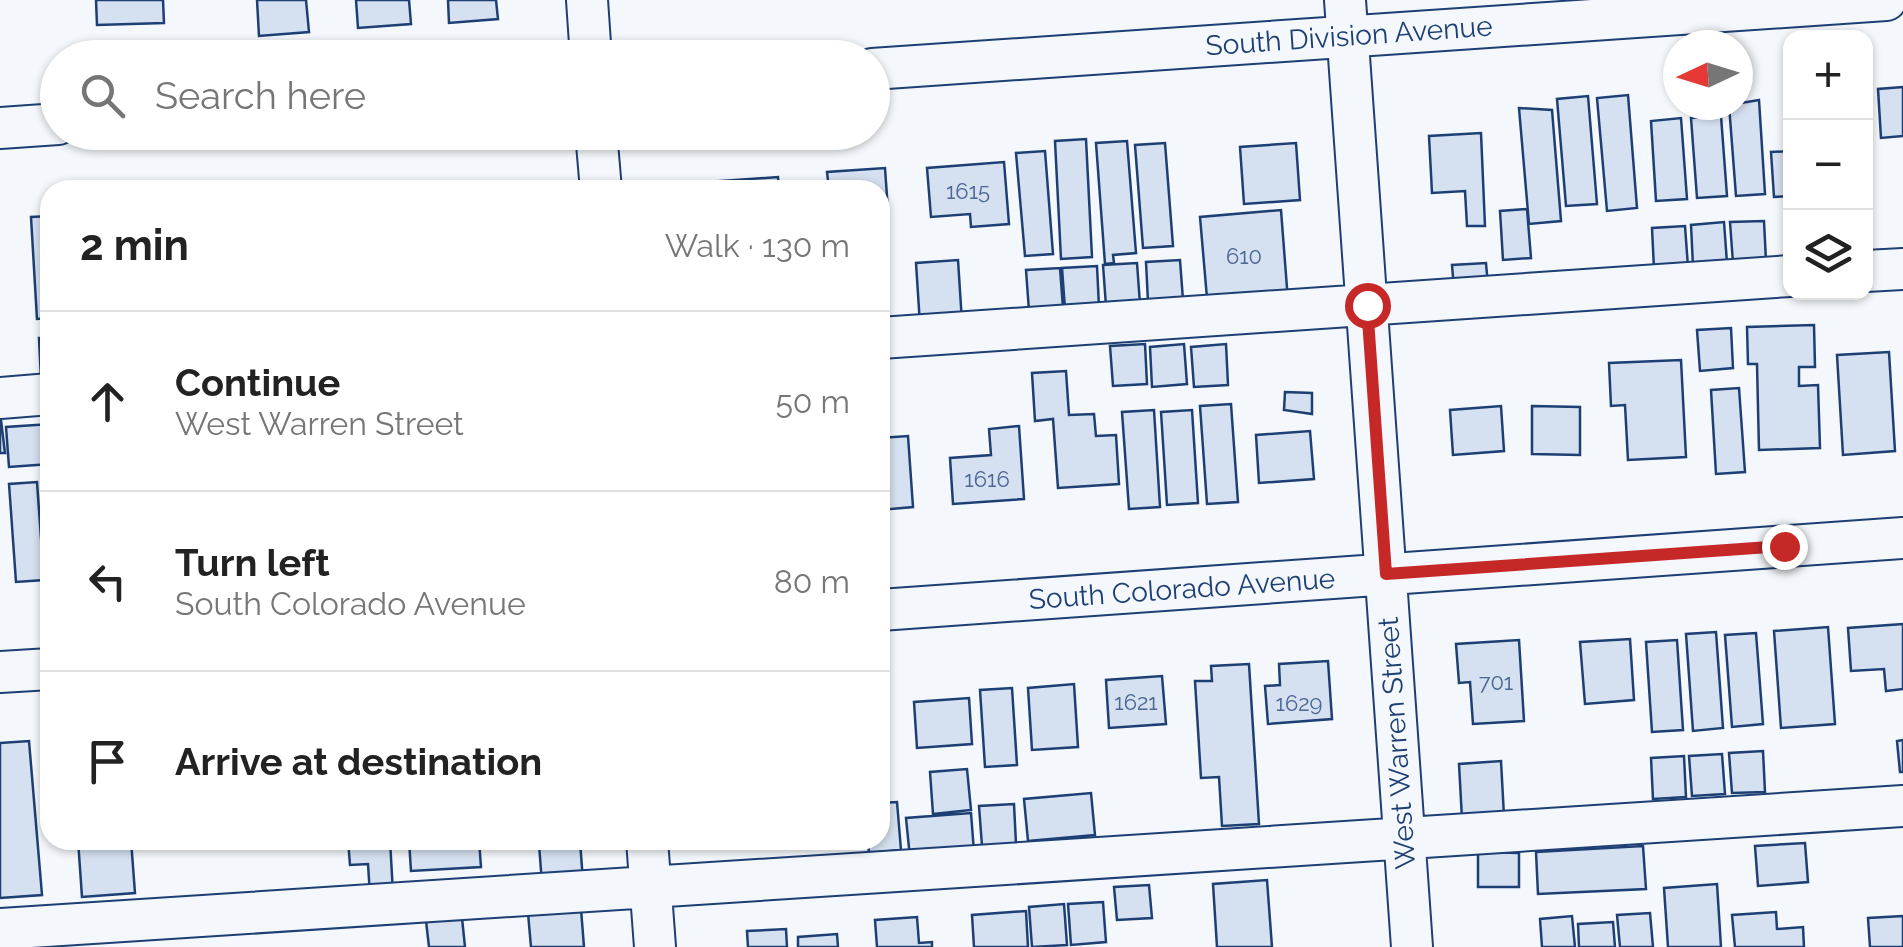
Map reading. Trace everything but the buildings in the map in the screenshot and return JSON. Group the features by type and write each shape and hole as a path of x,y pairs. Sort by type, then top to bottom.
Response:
{"street":[{"path":"588,0 590,40"},
{"name":"South Division Avenue","path":"890,67 1347,18 1886,0"},
{"name":"West Warren Street","path":"1347,18 1412,947"},
{"path":"0,128 40,125"},
{"path":"597,150 599,180"},
{"path":"1873,271 1903,269"},
{"path":"890,337 1783,276"},
{"path":"0,398 40,395"},
{"name":"South Colorado Avenue","path":"890,609 1903,538"},
{"path":"0,672 40,670"},
{"path":"0,929 1903,806"},
{"path":"649,850 655,947"}],"route":[{"path":"1367,305 1386,574 1784,546"}]}
